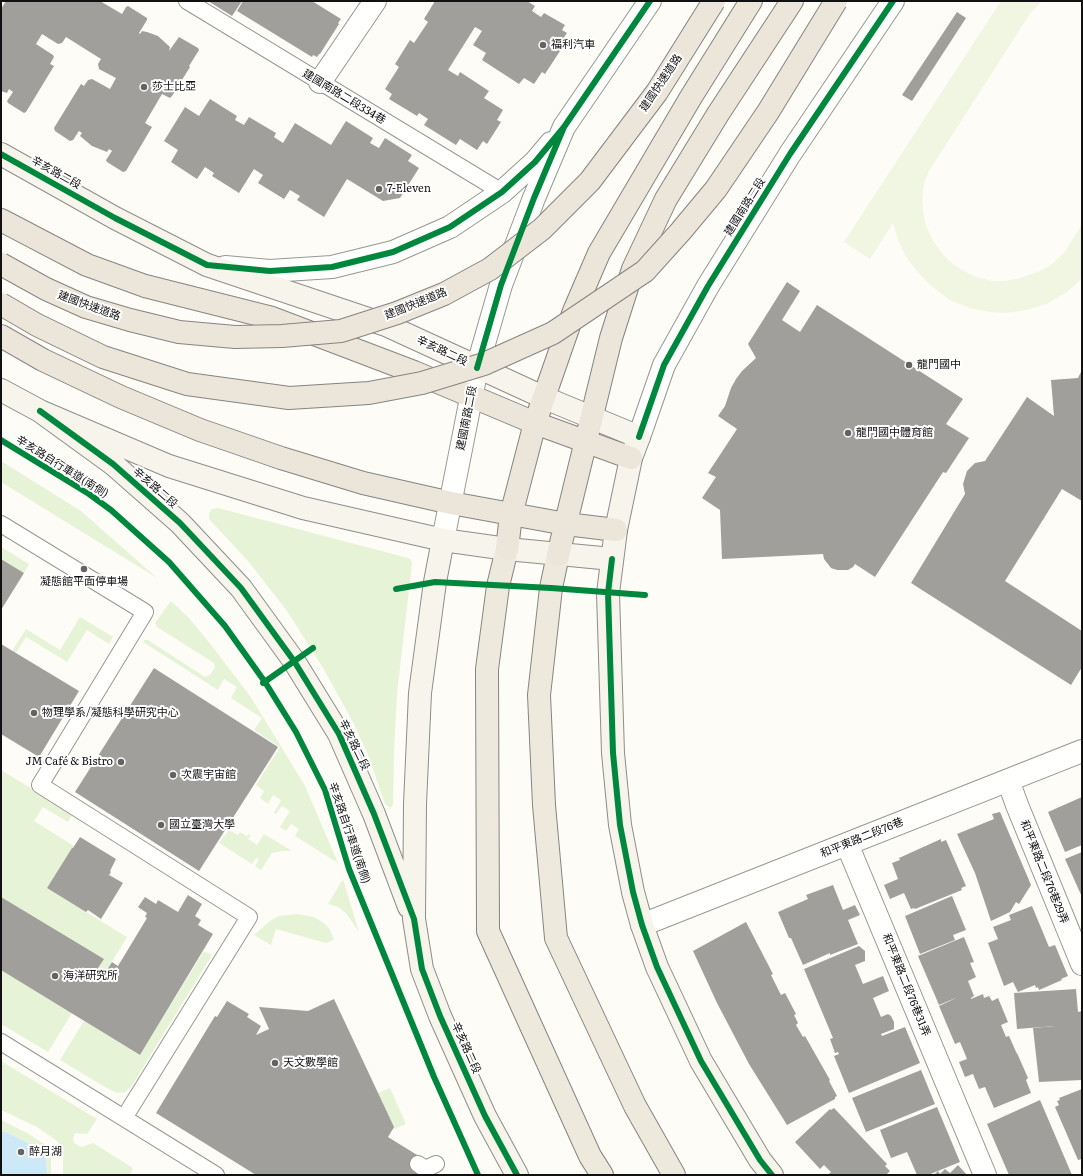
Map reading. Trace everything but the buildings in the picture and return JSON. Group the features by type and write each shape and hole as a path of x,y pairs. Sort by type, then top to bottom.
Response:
{"highway":[{"name":"建國快速道路","path":"1,264 46,289 86,307 179,332 235,337 289,335 341,330 397,313 444,294 490,269 542,229 590,181 657,92 714,1"},
{"path":"507,549 511,515 535,423 574,312 599,253 687,104 751,1"},
{"path":"558,555 611,338 633,269 666,199 718,114 792,1"},
{"path":"1,304 37,325 103,357 187,384 289,398 369,392 422,383 484,364 554,333 645,271 716,189 768,112 836,1"},
{"path":"1,220 87,265 145,286 272,318 414,372 535,423 632,458"},
{"path":"1,336 43,360 121,397 200,430 281,458 363,483 451,503 511,515 616,530"}],"main road":[{"name":"辛亥路二段","path":"1,154 115,218 207,265 386,325 544,398 640,437"},
{"name":"辛亥路二段","path":"1,390 40,412 113,464 180,522 241,588 294,661 339,734 374,814 414,919"},
{"name":"辛亥路二段","path":"40,412 169,466 303,508 443,540 558,555 612,559"},
{"path":"640,437 632,458 616,530 608,593 613,753 620,825 633,892 642,926 657,966 701,1062 760,1160 772,1175"},
{"name":"辛亥路二段","path":"443,540 435,582 420,693 415,804 414,919 422,969 440,1016 485,1116 517,1175"},
{"path":"507,549 498,586 487,669 488,931 590,1156 602,1175"},
{"path":"558,555 551,588 539,695 544,805 556,938 635,1106 674,1175"}],"street":[{"path":"320,82 375,1"},
{"name":"建國南路二段","path":"443,540 477,368 502,285 534,198 564,127 650,1"},
{"name":"建國南路二段","path":"640,437 664,365 708,286 790,154 893,1"},
{"path":"207,265 270,271 332,267 393,252 450,227 502,192 535,162 564,127"},
{"name":"和平東路二段76巷","path":"642,926 1082,751"},
{"name":"和平東路二段76巷29弄","path":"1008,780 1082,964"},
{"name":"和平東路二段76巷31弄","path":"847,844 985,1175"}],"lane":[{"name":"建國南路二段334巷","path":"187,1 502,192"},
{"path":"1,524 145,612 40,785 250,917 124,1118"},
{"path":"1,1042 216,1175"},
{"path":"418,1164 425,1168 436,1164"}],"green space":[{"path":"1001,1 1042,1 1031,12 929,171 924,184 922,198 926,226 933,241 941,252 950,262 962,270 976,277 992,281 1017,279 1038,272 1052,264 1065,252 1082,224 1082,278 1067,292 1047,304 1026,310 1005,313 970,308 950,300 930,285 905,255 898,240 893,223 870,259 844,242"},
{"path":"1,461 81,511 157,578 1,482"},
{"path":"218,508 411,560 412,564 397,694 393,805 390,808 385,804 368,755 353,722 323,668 287,611 248,561 209,519 209,513 212,509"},
{"path":"1,547 29,564 24,573 1,559"},
{"path":"171,601 189,618 250,696 305,786 338,863 295,836 299,829 291,824 286,831 280,827 290,811 282,806 276,814 274,813 281,800 273,795 268,804 260,798 264,791 256,785 280,747 254,730 262,718 231,698 237,687 224,679 218,690 143,642 144,640 148,640 205,677 210,675 215,667 214,663 157,627 155,623"},
{"path":"80,617 113,637 109,644 87,630 67,662 26,637 16,653 12,651 26,629 60,650"},
{"path":"1,770 73,814 68,822 43,807 34,821 74,846 47,888 127,937 102,978 72,1013 48,1052 1,1024"},
{"path":"229,830 238,835 240,832 247,836 249,834 251,835 248,839 257,845 264,834 292,851 272,853 261,870 255,866 259,859 256,858 252,864 219,843"},
{"path":"343,879 359,932 346,913 338,907 328,904"},
{"path":"297,914 314,917 322,922 329,928 334,940 326,943 276,929 271,945 254,935 270,921 279,916"},
{"path":"204,951 212,955 131,1087 125,1092 117,1093 60,1060 84,1021 140,1055"},
{"path":"1,1061 97,1119 87,1134 75,1133 73,1138 74,1143 81,1147 93,1143 133,1168 130,1175 63,1175 63,1155 61,1147 57,1141 37,1127 1,1110"},
{"path":"390,1088 406,1124 392,1130 378,1093"},
{"path":"1,1120 27,1133 46,1145 51,1151 51,1175 47,1175 44,1155 38,1148 1,1131"}],"water":[{"name":"醉月湖","path":"1,1131 38,1148 44,1155 46,1161 47,1175 1,1175"}],"cycle path":[{"path":"477,368 501,285 534,198 564,127 650,1"},
{"path":"639,437 664,365 708,286 790,154 893,1"},
{"path":"1,154 115,218 207,265 270,271 332,267 393,252 450,227 502,192 535,162 564,127"},
{"path":"40,411 113,464 180,523 241,588 294,661 339,734 374,814 414,919 422,969 440,1016 485,1116 517,1175"},
{"name":"辛亥路自行車道(南側)","path":"1,440 89,494 111,510 169,562 225,626 265,682 296,732 325,790 349,869 434,1077 478,1175"},
{"path":"612,559 608,593 613,753 620,825 633,892 642,925 657,967 701,1061 760,1160 772,1175"},
{"path":"396,589 435,582 645,595"},
{"path":"263,683 313,648"}],"place":[{"name":"福利汽車","path":"543,45"},
{"name":"莎士比亞","path":"144,87"},
{"name":"7-Eleven","path":"379,189"},
{"name":"龍門國中","path":"909,365"},
{"name":"龍門國中體育館","path":"848,433"},
{"name":"凝態館平面停車場","path":"84,569"},
{"name":"物理學系/凝態科學研究中心","path":"34,713"},
{"name":"JM Café & Bistro","path":"121,762"},
{"name":"次震宇宙館","path":"173,775"},
{"name":"國立臺灣大學","path":"161,825"},
{"name":"海洋研究所","path":"55,976"},
{"name":"天文數學館","path":"275,1063"},
{"name":"醉月湖","path":"21,1152"}]}
